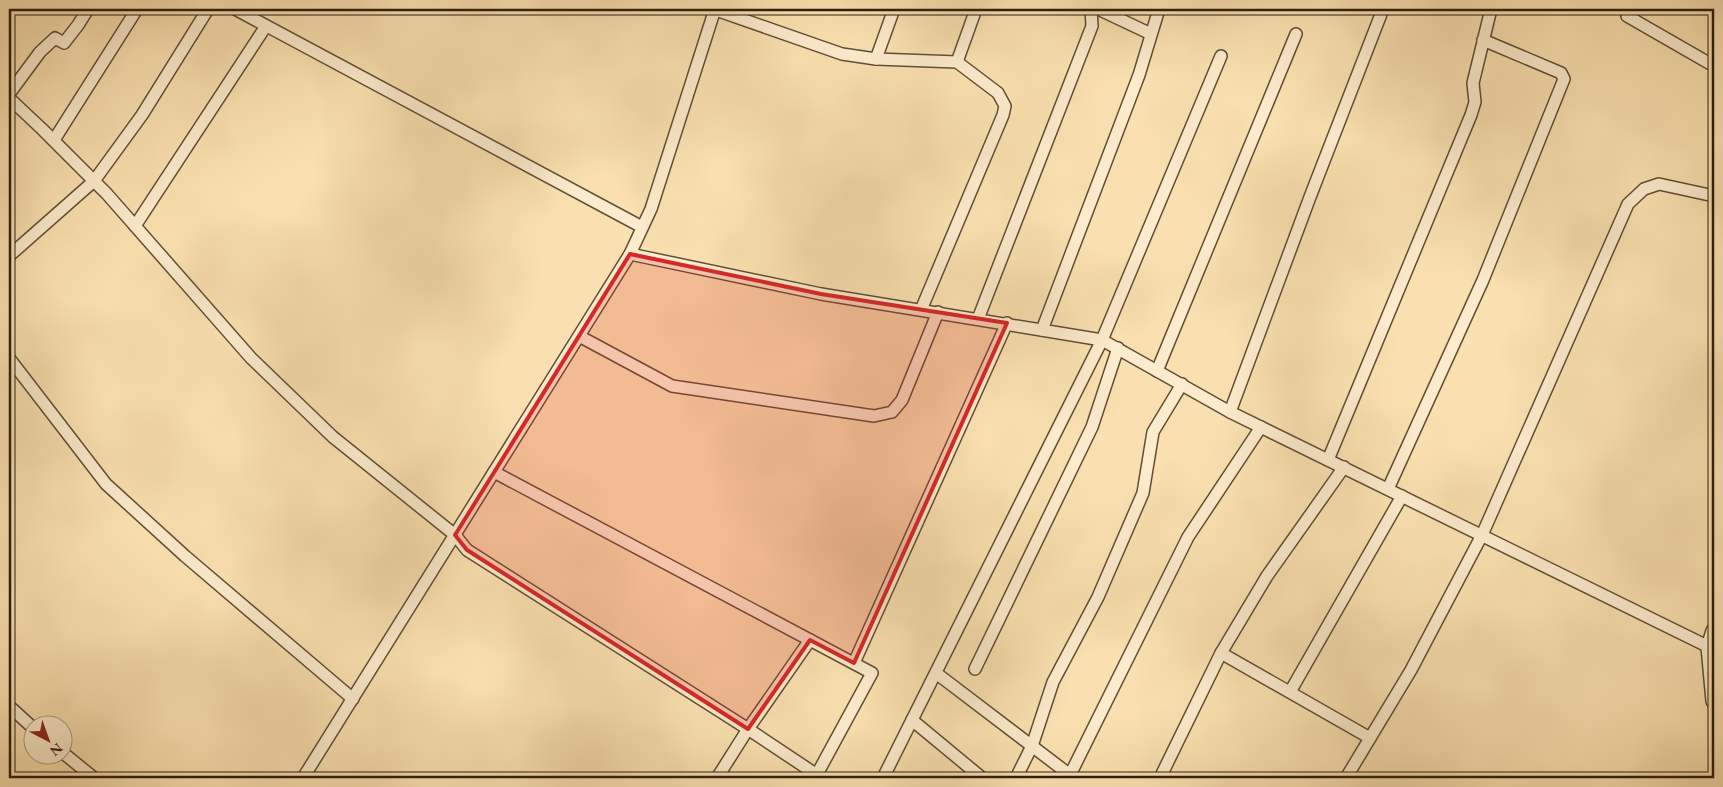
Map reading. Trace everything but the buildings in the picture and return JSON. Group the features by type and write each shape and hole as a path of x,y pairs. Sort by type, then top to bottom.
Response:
{"street":[{"path":"9,94 40,52 55,38 64,43 88,9"},
{"path":"54,140 136,9"},
{"path":"9,256 94,181 142,115 208,9"},
{"path":"235,9 642,227"},
{"path":"303,778 630,254 651,209 715,9 842,54 876,59 957,62 998,94 1004,106 1003,115 921,310"},
{"path":"876,59 894,9"},
{"path":"957,62 976,9"},
{"path":"978,319 1092,26 1091,9"},
{"path":"1098,9 1151,34"},
{"path":"1042,330 1139,75 1159,9"},
{"path":"1230,412 1383,9"},
{"path":"1328,460 1471,115 1475,102 1473,83 1492,9"},
{"path":"1627,16 1714,66"},
{"path":"135,226 266,26"},
{"path":"1158,371 1296,34"},
{"path":"1388,489 1483,280 1564,79 1562,73 1483,40"},
{"path":"883,778 1102,340 1221,56"},
{"path":"9,98 94,181 251,358 333,437 455,534 466,550 748,729 816,777 872,673 494,472"},
{"path":"1346,778 1412,670 1482,535 1628,204 1644,189 1659,184 1714,196"},
{"path":"630,254 821,294 1102,340 1230,412 1709,647"},
{"path":"579,336 672,386 874,416 892,412 902,400 938,312"},
{"path":"854,663 1007,323"},
{"path":"975,669 1092,427 1118,348"},
{"path":"10,364 106,484 185,556 353,698"},
{"path":"1016,778 1032,746 1053,682 1098,597 1143,493 1153,432 1182,384"},
{"path":"936,673 1070,777 1188,537 1261,427"},
{"path":"1160,778 1221,653 1267,576 1344,468"},
{"path":"1290,692 1402,496"},
{"path":"1714,631 1709,647 1714,702"},
{"path":"717,778 748,729 810,640"},
{"path":"1221,653 1370,738"},
{"path":"9,706 22,717"},
{"path":"912,720 982,778"},
{"path":"72,760 94,778"}],"highlighted area":[{"path":"630,254 821,294 1007,323 854,663 810,640 748,729 467,550 455,535"}]}
